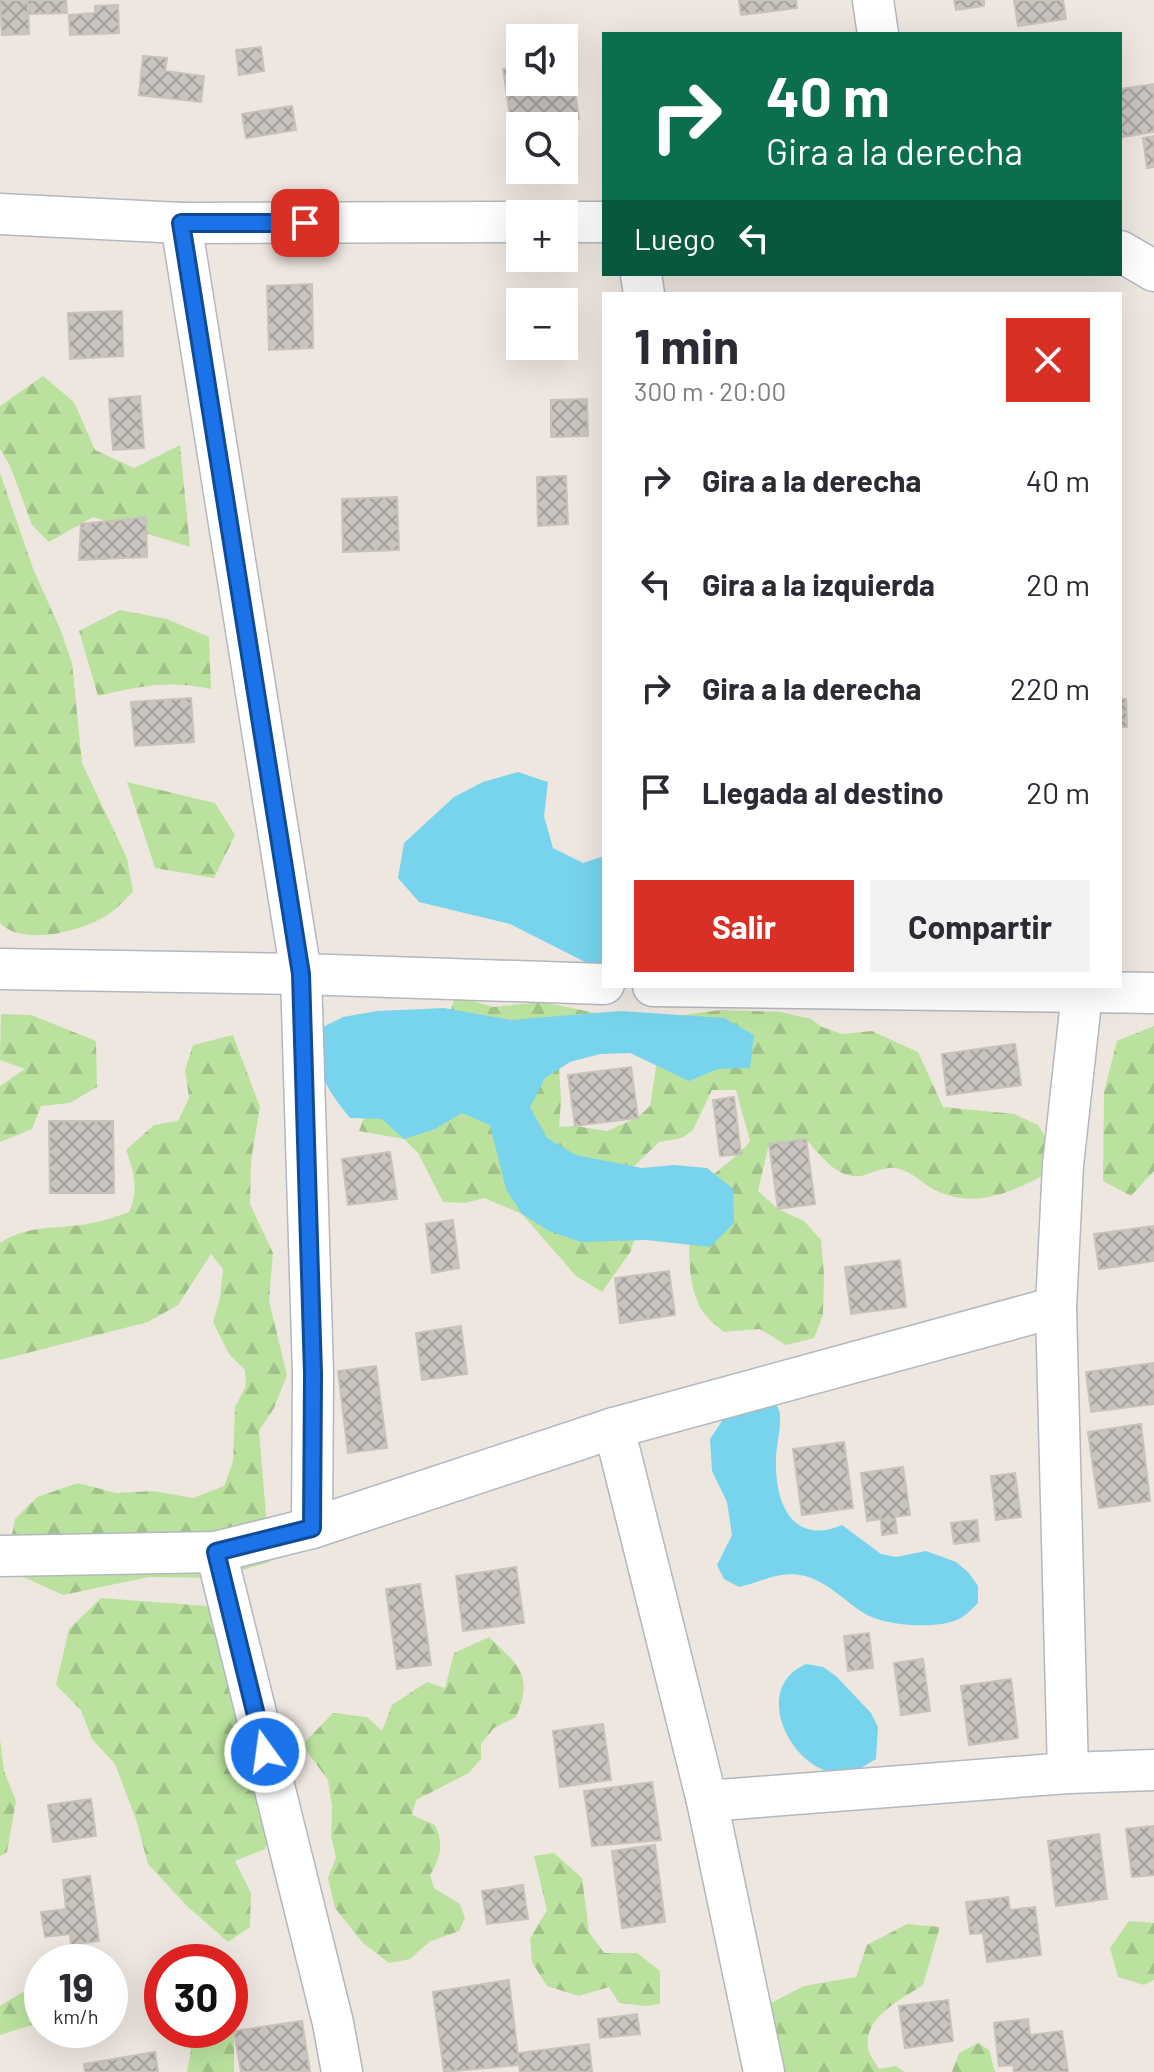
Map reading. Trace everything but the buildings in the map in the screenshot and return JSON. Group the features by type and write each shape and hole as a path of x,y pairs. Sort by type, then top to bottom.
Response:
{"street":[{"path":"873,0 878,32"},
{"path":"0,214 181,223 506,222"},
{"path":"578,222 602,222"},
{"path":"181,223 301,974 313,1374 312,1528"},
{"path":"1122,252 1154,271"},
{"path":"0,969 301,974 602,984"},
{"path":"760,988 1154,993"},
{"path":"1068,1773 1056,1307 1063,1165 1082,993"},
{"path":"0,1556 216,1552 312,1528 614,1428 1056,1307"},
{"path":"614,1428 707,1801 764,2072"},
{"path":"216,1552 333,2023 342,2072"},
{"path":"707,1801 1068,1773 1154,1770"}],"green space":[{"path":"43,376 74,402 95,450 134,468 180,445 190,547 93,517 49,542 32,525 10,466 0,449 0,406"},
{"path":"0,473 34,571 72,663 82,763 127,858 133,892 112,912 98,920 54,934 23,934 0,923"},
{"path":"120,610 167,619 209,637 211,689 154,685 98,696 79,631"},
{"path":"127,782 215,803 235,835 214,878 155,868"},
{"path":"447,993 493,1007 542,1002 596,1013 559,1069 559,1127 607,1131 638,1117 650,1106 659,1047 683,1015 721,1010 780,1012 811,1019 822,1027 842,1034 872,1031 918,1052 943,1107 1014,1114 1038,1125 1063,1165 1002,1194 970,1199 937,1191 908,1172 894,1168 865,1175 847,1175 831,1166 806,1139 769,1144 758,1191 778,1209 804,1221 821,1240 823,1315 814,1338 786,1345 760,1329 724,1332 705,1315 698,1303 689,1253 692,1217 701,1188 750,1141 736,1090 712,1090 693,1130 682,1138 659,1142 633,1167 636,1232 631,1251 602,1292 576,1276 522,1214 484,1198 465,1203 443,1202 418,1153 404,1139 359,1131 364,1118 397,1108 444,1035 454,999"},
{"path":"1,1014 31,1015 96,1041 97,1087 70,1103 41,1106 32,1129 0,1142 0,1086 25,1069 0,1060"},
{"path":"1154,1026 1154,1171 1131,1196 1103,1181 1104,1092 1117,1041"},
{"path":"233,1035 260,1107 251,1161 250,1204 273,1253 269,1301 287,1375 274,1408 259,1431 270,1562 215,1578 149,1577 63,1595 21,1576 11,1540 15,1519 37,1497 78,1483 116,1493 153,1491 193,1498 224,1486 233,1461 235,1407 246,1386 245,1370 229,1354 213,1322 220,1298 223,1269 211,1254 178,1305 148,1322 0,1360 0,1243 23,1232 92,1223 129,1212 134,1181 126,1150 154,1125 178,1121 189,1098 185,1070 193,1045"},
{"path":"101,1598 207,1606 229,1640 280,1809 265,1849 235,1861 251,1893 250,1927 228,1942 187,1906 148,1864 136,1819 115,1764 92,1739 81,1710 56,1685 69,1629"},
{"path":"489,1637 520,1672 524,1691 516,1717 494,1728 481,1744 481,1759 469,1773 416,1800 412,1815 435,1825 440,1845 437,1863 430,1875 434,1888 460,1904 465,1918 459,1931 429,1942 410,1959 389,1963 363,1943 335,1908 328,1878 336,1858 331,1836 332,1807 328,1780 302,1745 333,1713 367,1717 382,1731 392,1705 427,1682 445,1688 454,1653"},
{"path":"0,1739 4,1771 16,1801 7,1852 0,1856"},
{"path":"554,1853 582,1878 589,1932 604,1953 637,1953 660,1971 660,2004 619,2003 609,1987 579,1996 547,1986 532,1962 530,1939 547,1910 534,1856"},
{"path":"1129,1921 1154,1923 1154,1980 1144,1985 1118,1977 1110,1948"},
{"path":"907,1924 940,1927 923,1985 884,2011 870,2030 868,2040 869,2052 879,2069 896,2066 905,2072 785,2072 768,2045 769,2004 804,1986 856,1977 867,1945"},
{"path":"24,1991 24,2027 0,2035 0,2006"},
{"path":"978,2043 989,2050 995,2072 952,2072 959,2053"},
{"path":"190,2048 234,2048 234,2072 187,2072"}],"water":[{"path":"518,772 548,782 544,816 553,848 583,863 602,857 602,967 595,967 510,924 419,902 398,878 404,843 454,797 483,782"},
{"path":"444,1008 511,1020 620,1011 724,1018 754,1035 750,1068 718,1069 689,1081 630,1053 600,1054 570,1062 545,1078 530,1107 547,1138 576,1155 642,1168 674,1165 707,1168 733,1189 734,1223 710,1247 646,1240 581,1242 549,1231 522,1214 506,1189 490,1125 462,1113 435,1129 404,1139 382,1119 350,1118 324,1078 313,1032 343,1017 377,1011"},
{"path":"773,1399 780,1415 777,1480 784,1508 791,1518 800,1526 812,1530 842,1525 881,1554 896,1557 926,1551 956,1562 978,1586 978,1603 970,1611 958,1620 944,1623 894,1623 871,1617 828,1587 805,1576 779,1576 739,1587 724,1579 717,1565 732,1535 727,1502 712,1471 710,1439 728,1412"},
{"path":"806,1664 823,1667 836,1676 871,1713 878,1727 876,1759 848,1773 829,1772 811,1763 796,1749 785,1732 779,1712 780,1693 788,1677"}],"route":[{"path":"265,1752 216,1552 312,1528 313,1374 301,974 181,223 305,223"}]}
